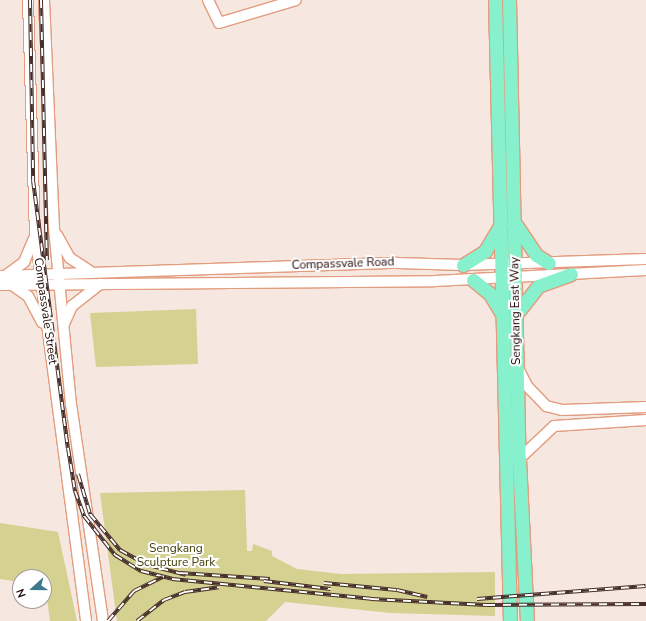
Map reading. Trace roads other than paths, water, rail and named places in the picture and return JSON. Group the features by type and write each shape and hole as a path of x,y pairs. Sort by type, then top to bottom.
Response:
{"main road":[{"name":"Sengkang East Way","path":"495,0 508,219"},
{"name":"Sengkang East Way","path":"509,0 509,278 503,315 510,621"},
{"path":"463,265 485,251 508,219 526,244 549,263"},
{"path":"517,313 538,286 572,274"},
{"name":"Sengkang East Way","path":"509,278 517,313 519,458 527,621"},
{"path":"473,280 490,294 503,315"}],"street":[{"name":"Compassvale Street","path":"28,0 35,233 47,337 72,494 86,621"},
{"name":"Compassvale Street","path":"44,0 54,228 59,284 63,326 103,621"},
{"path":"208,0 216,21 226,23 296,0"},
{"path":"54,228 70,258 92,271"},
{"path":"2,279 30,254 35,233"},
{"name":"Compassvale Road","path":"2,279 40,274 92,271 402,262 463,265 646,259"},
{"name":"Compassvale Road","path":"2,279 12,285 100,284 213,286 473,280 646,270"},
{"path":"63,326 72,306 100,284"},
{"path":"12,285 28,296 47,337"},
{"path":"518,368 527,386 546,406 562,410 646,407"},
{"path":"519,458 554,426 646,420"}],"railway":[{"path":"30,0 33,180 68,448 75,491 84,516 115,555 141,571 172,579 371,599 487,605 646,604"},
{"path":"41,0 47,260"},
{"path":"78,474 90,514 120,550 145,564 186,575"},
{"path":"180,573 270,579"},
{"path":"108,621 134,591 163,577"},
{"path":"264,581 331,589"},
{"path":"324,583 397,590 427,597"},
{"path":"477,599 646,586"},
{"path":"137,621 164,600 185,592 219,587"}],"park label":[{"name":"Sengkang Sculpture Park","path":"176,556"}]}
